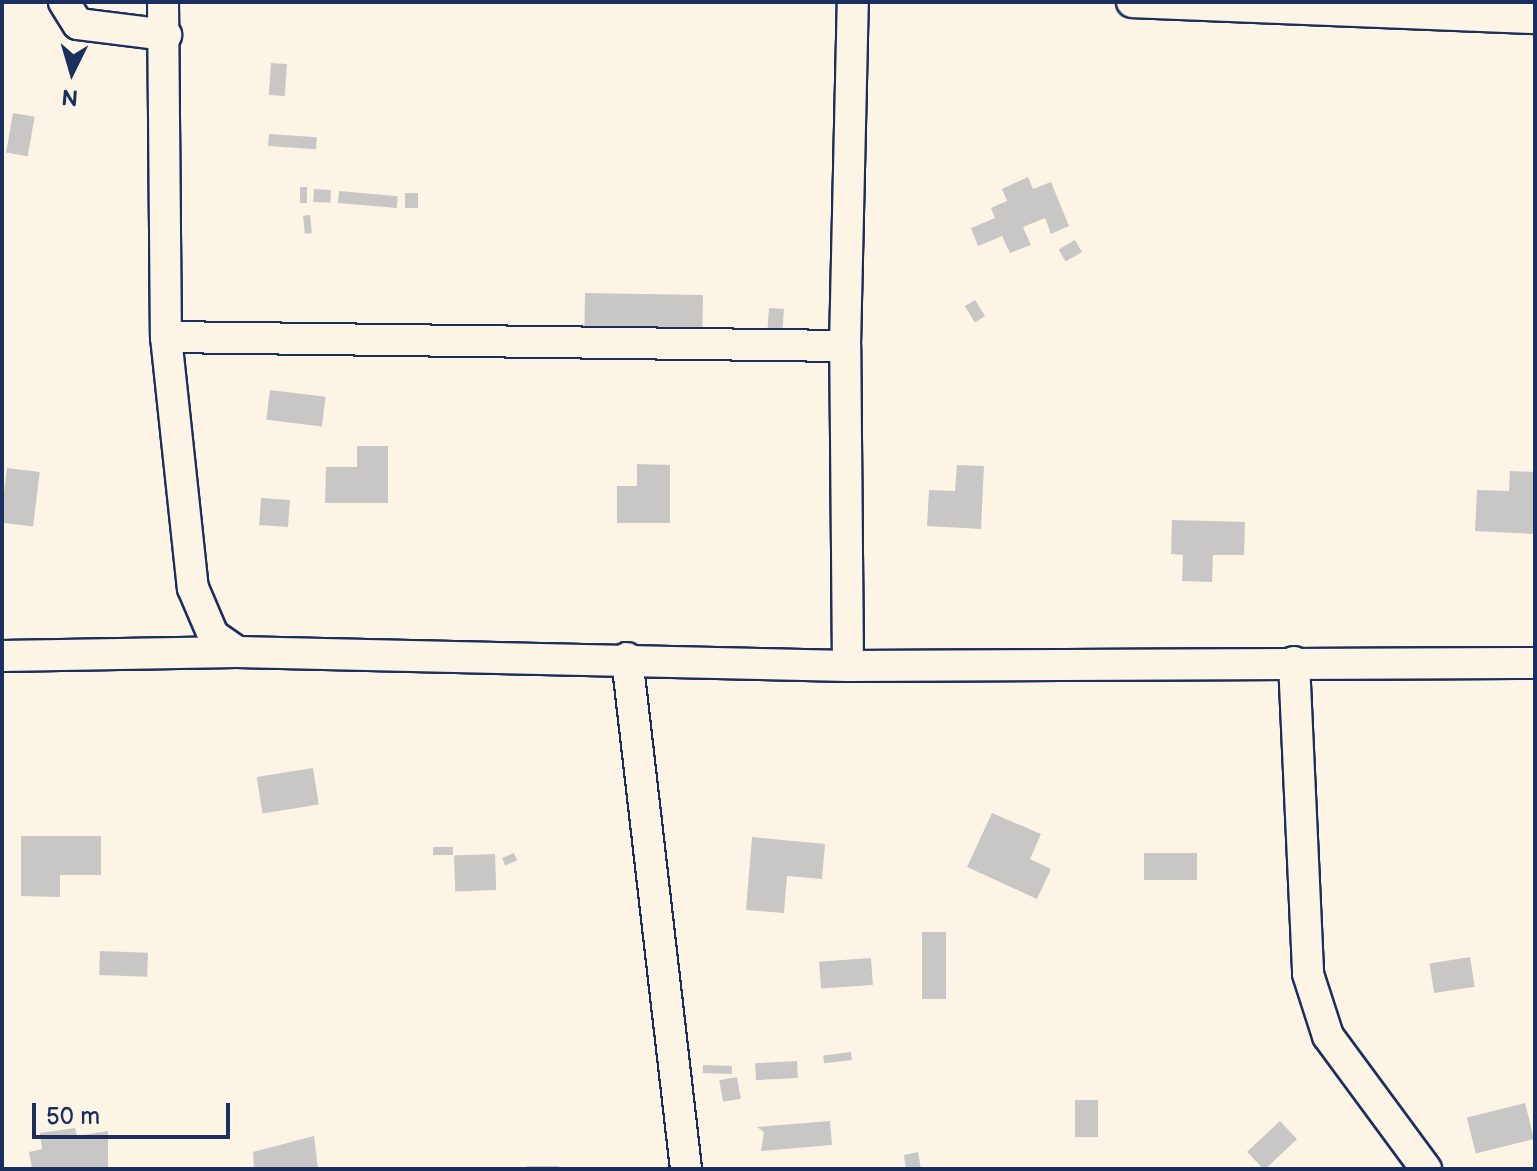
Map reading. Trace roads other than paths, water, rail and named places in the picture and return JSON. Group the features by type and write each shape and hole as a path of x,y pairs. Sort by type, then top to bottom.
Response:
{"street":[{"path":"64,2 78,24 166,35"},
{"path":"163,2 166,35 166,337 193,588 213,635 237,652"},
{"path":"848,666 845,346 853,2"},
{"path":"1132,2 1535,18"},
{"path":"166,337 845,346"},
{"path":"2,656 237,652 627,658 848,666 1535,663"},
{"path":"627,658 686,1169"},
{"path":"1294,662 1308,974 1328,1036 1426,1169"}]}
